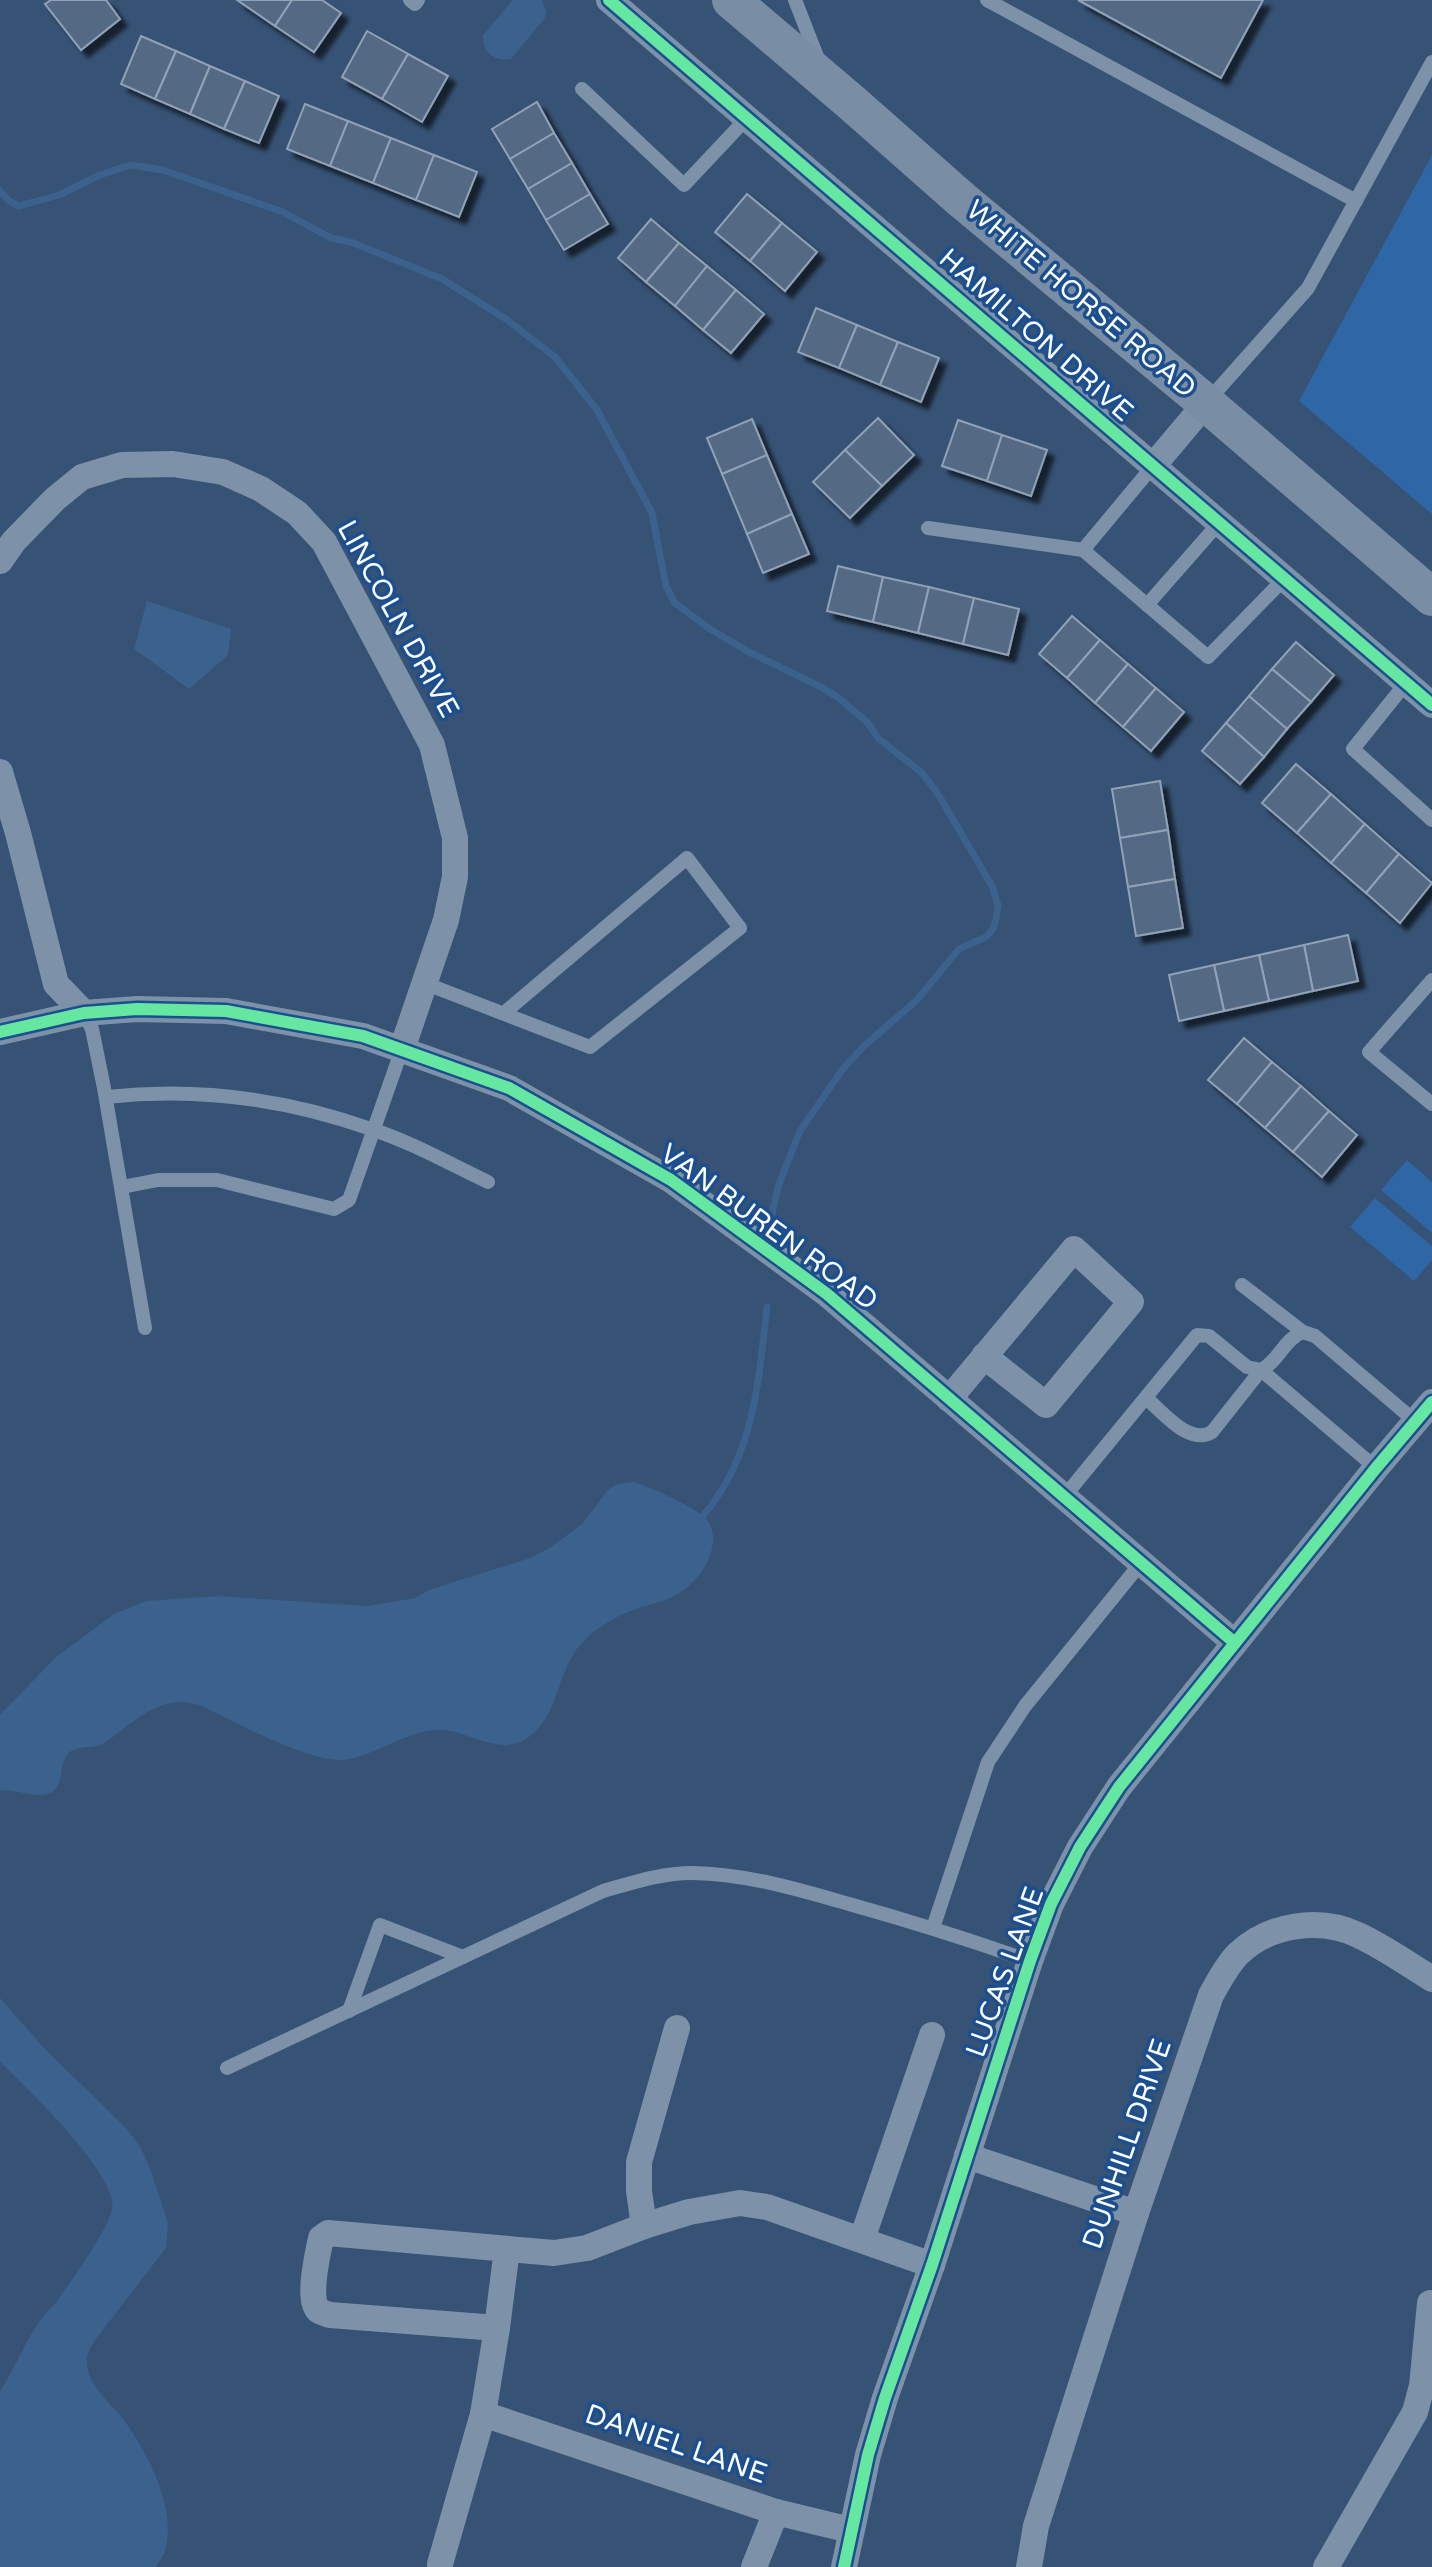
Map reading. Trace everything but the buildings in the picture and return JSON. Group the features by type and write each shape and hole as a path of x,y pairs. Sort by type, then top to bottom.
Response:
{"main road":[{"name":"WHITE HORSE ROAD","path":"731,0 962,200 1432,597"}],"street":[{"name":"HAMILTON DRIVE","path":"609,0 1432,705"},
{"path":"1153,466 1206,403"},
{"name":"LINCOLN DRIVE","path":"0,561 14,541 55,499 82,477 122,465 173,464 223,472 261,489 297,513 324,542 432,745 455,838 455,877 446,920 402,1049"},
{"path":"0,772 56,984 84,1013"},
{"name":"VAN BUREN ROAD","path":"0,1032 84,1013 137,1009 226,1011 363,1036 509,1088 671,1180 827,1294 1235,1643"},
{"path":"949,1399 984,1356 1074,1249 1131,1302 1046,1405 984,1356"},
{"name":"LUCAS LANE","path":"844,2567 850,2530 885,2398 1051,1904 1080,1847 1119,1787 1424,1412"},
{"name":"DUNHILL DRIVE","path":"1029,2567 1036,2526 1136,2213 1211,1995 1238,1954 1261,1938 1289,1928 1324,1925 1357,1934 1432,1979"},
{"path":"644,2226 639,2162 677,2028"},
{"path":"862,2239 932,2035"},
{"path":"967,2156 1136,2213"},
{"path":"497,2328 330,2315 319,2311 313,2302 321,2238 328,2233 554,2253 587,2248 689,2212 740,2203 767,2207 932,2265"},
{"path":"440,2564 483,2414 507,2249"},
{"path":"1326,2567 1415,2412 1422,2386 1430,2303"},
{"name":"DANIEL LANE","path":"483,2414 776,2512 850,2530"},
{"path":"754,2567 776,2512"}],"lane":[{"path":"410,0 415,4 418,0"},
{"path":"795,0 827,81"},
{"path":"987,0 1356,201"},
{"path":"1206,403 1308,288 1432,62"},
{"path":"582,89 684,185 747,118"},
{"path":"1083,550 1153,466"},
{"path":"1147,605 1219,523"},
{"path":"928,528 1083,550 1208,657 1284,579"},
{"path":"1406,683 1353,749 1432,820"},
{"path":"424,983 590,1047 740,928 687,858 504,1013"},
{"path":"1432,980 1369,1052 1432,1104"},
{"path":"84,1013 92,1029 106,1097 145,1328"},
{"path":"122,1187 158,1180 217,1180 334,1209 349,1200 402,1049"},
{"path":"106,1097 190,1093 246,1098 317,1112 374,1129 488,1182"},
{"path":"1242,1285 1303,1332 1315,1336 1424,1412"},
{"path":"1146,1398 1186,1431 1203,1437 1212,1432 1261,1370 1293,1336 1303,1332"},
{"path":"1064,1497 1197,1335 1209,1336 1247,1367 1261,1370 1376,1468"},
{"path":"933,1928 988,1762 1025,1706 1141,1563"},
{"path":"227,2068 603,1891 654,1876 690,1873 732,1875 773,1882 933,1928 1030,1961"},
{"path":"349,2011 380,1925 463,1957"}],"shaded area":[{"path":"513,0 542,0 545,18 511,59 499,59 487,51 483,35"},
{"path":"1432,155 1432,514 1299,401"},
{"path":"147,601 231,629 228,655 189,689 134,649"},
{"path":"1407,1160 1432,1182 1432,1233 1381,1190"},
{"path":"1375,1198 1432,1246 1432,1260 1414,1281 1350,1227"},
{"path":"633,1482 670,1497 704,1517 713,1535 710,1556 699,1576 678,1594 619,1616 587,1638 573,1654 544,1720 524,1740 514,1744 493,1744 452,1731 430,1731 406,1737 361,1756 335,1760 296,1750 202,1706 179,1702 150,1710 102,1744 70,1752 64,1760 58,1786 50,1793 38,1795 0,1791 0,1715 56,1657 114,1614 146,1601 218,1596 368,1606 415,1598 429,1590 530,1558 551,1547 582,1524 608,1490 618,1484"},
{"path":"0,1998 43,2047 127,2129 141,2148 168,2223 166,2248 95,2340 87,2360 94,2384 129,2427 157,2478 167,2516 168,2534 165,2551 156,2567 0,2567 0,2391 39,2323 96,2243 112,2209 110,2194 86,2154 0,2061"}],"waterway":[{"path":"0,191 19,206 59,195 100,175 130,165 163,170 283,212 331,238 351,242 442,279 506,319 555,357 597,410 652,513 666,586 675,603 747,651 840,699 868,723 878,738 922,773 938,794 992,886 998,905 993,929 986,937 959,949 917,1000 864,1046 842,1070 800,1131 779,1184 771,1218"},
{"path":"698,1521 717,1498 742,1448 756,1393 767,1307"}],"cycle path":[{"path":"609,0 1432,705"},
{"path":"0,1032 84,1013 137,1009 226,1011 363,1036 509,1088 671,1180 827,1294 1235,1643"},
{"path":"844,2567 868,2455 885,2398 1051,1904 1080,1847 1119,1787 1432,1402"}]}
